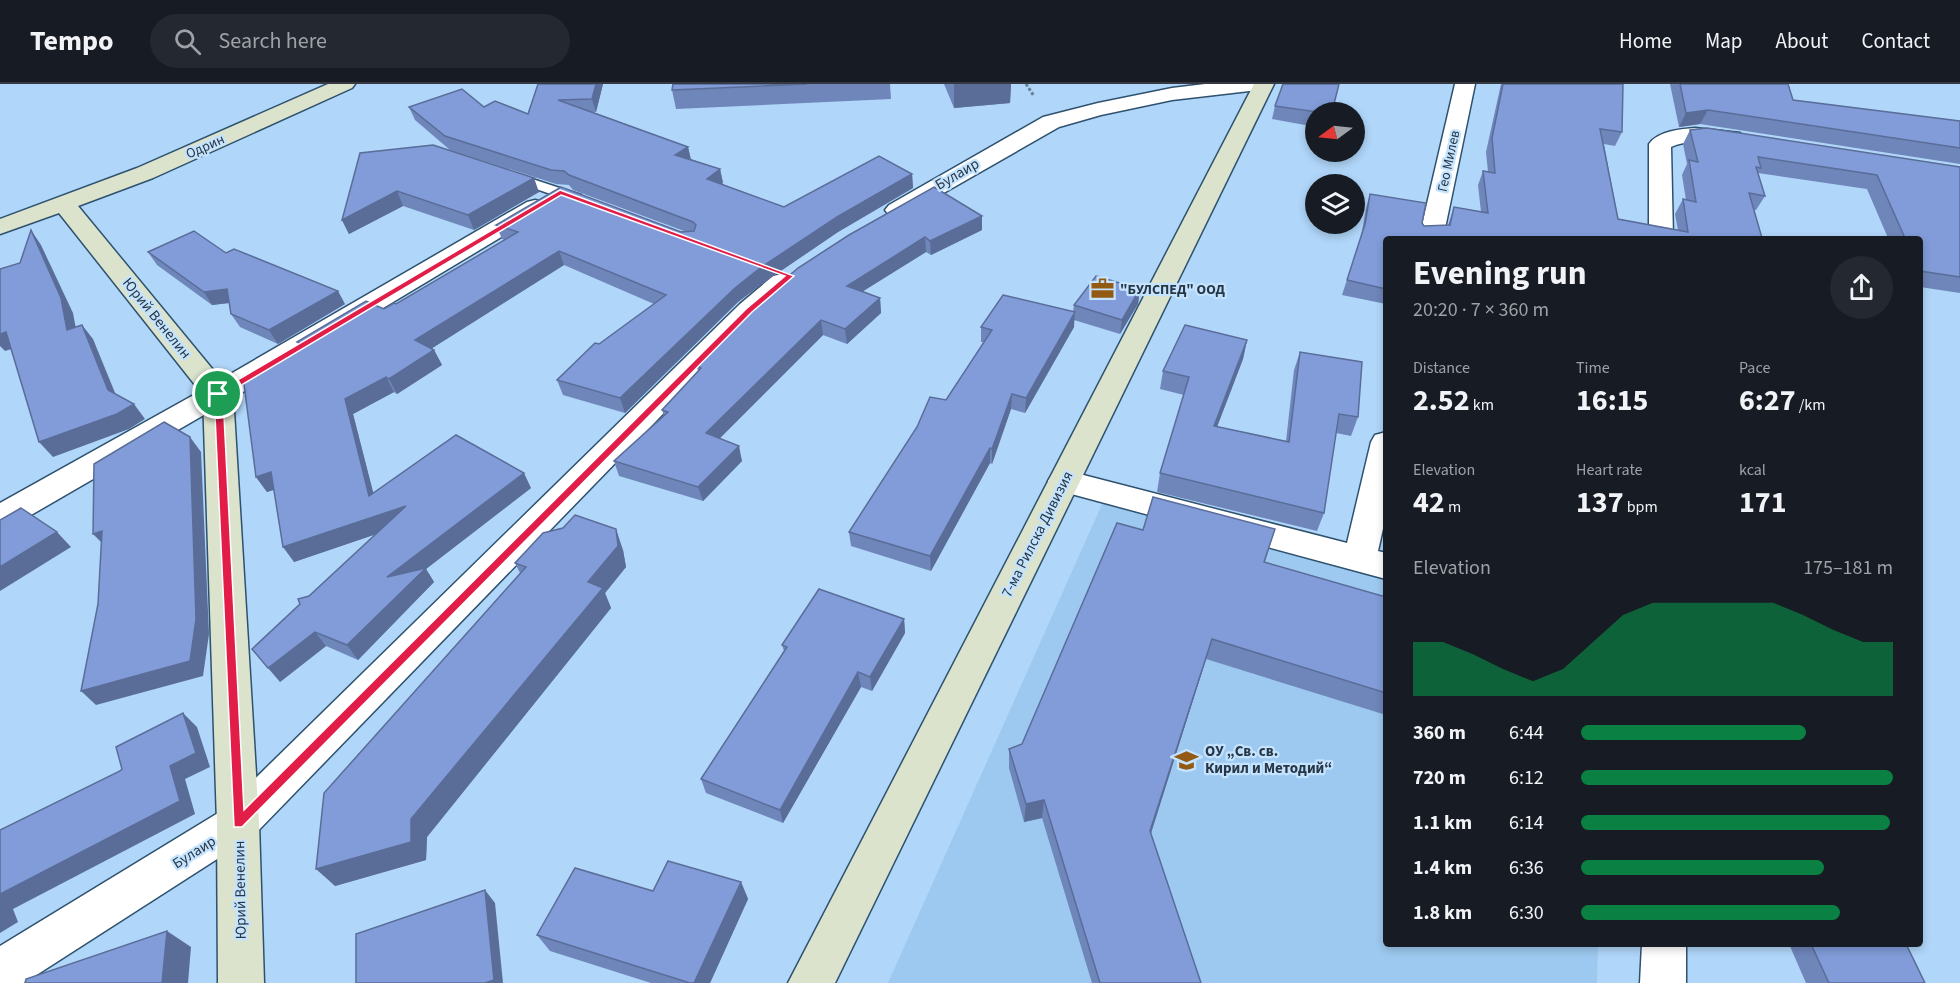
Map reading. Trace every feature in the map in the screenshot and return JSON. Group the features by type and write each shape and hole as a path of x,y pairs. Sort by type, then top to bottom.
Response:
{"street":[{"name":"Одрин","path":"0,227 145,173 345,84"},
{"name":"Булаир","path":"869,226 1051,122 1098,109 1172,94 1258,84"},
{"name":"7-ма Рилска Дивизия","path":"811,983 1264,84"},
{"name":"Гео Милев","path":"1431,236 1465,84"},
{"path":"1661,236 1660,144 1676,136 1700,133 1747,140"},
{"path":"0,518 218,394 560,192"},
{"name":"Юрий Венелин","path":"64,204 218,394 238,823 242,983"},
{"name":"Булаир","path":"0,972 238,823 749,310 810,262"},
{"path":"1064,481 1373,562 1383,470"},
{"path":"1664,947 1664,983"}],"lane":[{"path":"504,174 592,204"}],"shaded area":[{"name":"ОУ „Св. св. Кирил и Методий“","path":"1103,502 1383,575 1383,947 1598,947 1597,983 888,983"}],"building":[{"path":"538,84 596,84 592,99 558,100 688,147 675,155 720,169 707,179 784,207 879,156 912,174 837,217 760,268 735,288 620,398 557,380 595,343 599,344 666,295 559,251 415,340 434,350 389,379 386,377 345,399 369,496 456,435 524,473 387,577 426,568 347,645 315,632 268,668 252,649 300,604 298,599 309,596 406,506 283,547 271,472 256,477 243,377 306,346 297,342 366,301 384,309 396,304 518,232 496,225 561,187 681,232 694,231 696,225 693,222 569,175 564,171 551,170 445,136 409,107 462,89 484,107 495,101 528,114"},
{"path":"673,84 807,84 672,90"},
{"path":"1283,84 1339,84 1334,102 1305,102 1305,110 1275,106"},
{"path":"1503,84 1623,84 1622,132 1600,129 1618,219 1688,232 1683,199 1696,202 1689,160 1698,162 1690,130 1707,128 1960,167 1960,277 1923,271 1923,236 1904,236 1877,175 1758,157 1761,168 1756,167 1765,196 1749,193 1761,236 1383,236 1383,288 1347,280 1362,234 1365,234 1370,194 1426,203 1422,223 1424,226 1450,225 1454,207 1488,213 1483,171 1495,173 1492,138"},
{"path":"1680,84 1788,84 1793,100 1960,121 1960,148 1708,110 1686,113"},
{"path":"433,145 534,178 468,215 397,191 342,220 360,153"},
{"path":"934,187 982,216 930,241 925,237 847,286 880,298 845,329 821,320 706,433 739,446 698,487 614,461 668,412 662,410 701,368 696,364 757,303 798,268 849,235"},
{"path":"31,230 61,298 67,330 82,325 108,390 134,404 117,414 39,442 6,332 0,334 0,269 20,263"},
{"path":"194,231 226,253 234,249 338,291 269,330 231,314 227,289 204,292 148,252"},
{"path":"1096,276 1140,289 1122,320 1074,305"},
{"path":"1003,295 1075,312 1026,398 1012,394 992,449 990,448 930,556 849,532 917,427 930,397 946,400 992,330 981,327"},
{"path":"1185,325 1247,340 1214,426 1289,442 1300,352 1362,362 1358,417 1339,414 1324,513 1160,473 1189,377 1163,371"},
{"path":"164,422 190,437 196,619 190,661 81,691 98,604 102,531 93,534 94,464"},
{"path":"1153,497 1275,529 1264,562 1383,596 1383,692 1212,639 1150,831 1201,983 1100,983 1044,800 1026,804 1009,749 1022,744 1117,523 1143,530"},
{"path":"21,508 57,532 0,567 0,520"},
{"path":"575,515 616,529 618,546 588,582 603,588 411,819 411,842 316,869 324,793 526,567 515,563 543,533 563,528"},
{"path":"819,589 904,619 870,677 858,672 780,810 701,779 787,647 782,645"},
{"path":"183,713 196,753 170,766 180,801 0,894 0,830 120,771 122,769 116,747"},
{"path":"668,861 741,882 694,983 537,935 575,868 653,891"},
{"path":"485,890 494,980 485,983 356,983 356,934"},
{"path":"167,931 162,983 25,983 26,979"},
{"path":"1812,947 1907,947 1925,983 1829,983"}],"place":[{"name":"\"БУЛСПЕД\" ООД","path":"1102,289"},
{"name":"ОУ „Св. св. Кирил и Методий“","path":"1187,760"}],"route":[{"path":"560,192 790,276 749,310 238,823 218,394 560,192"}]}
